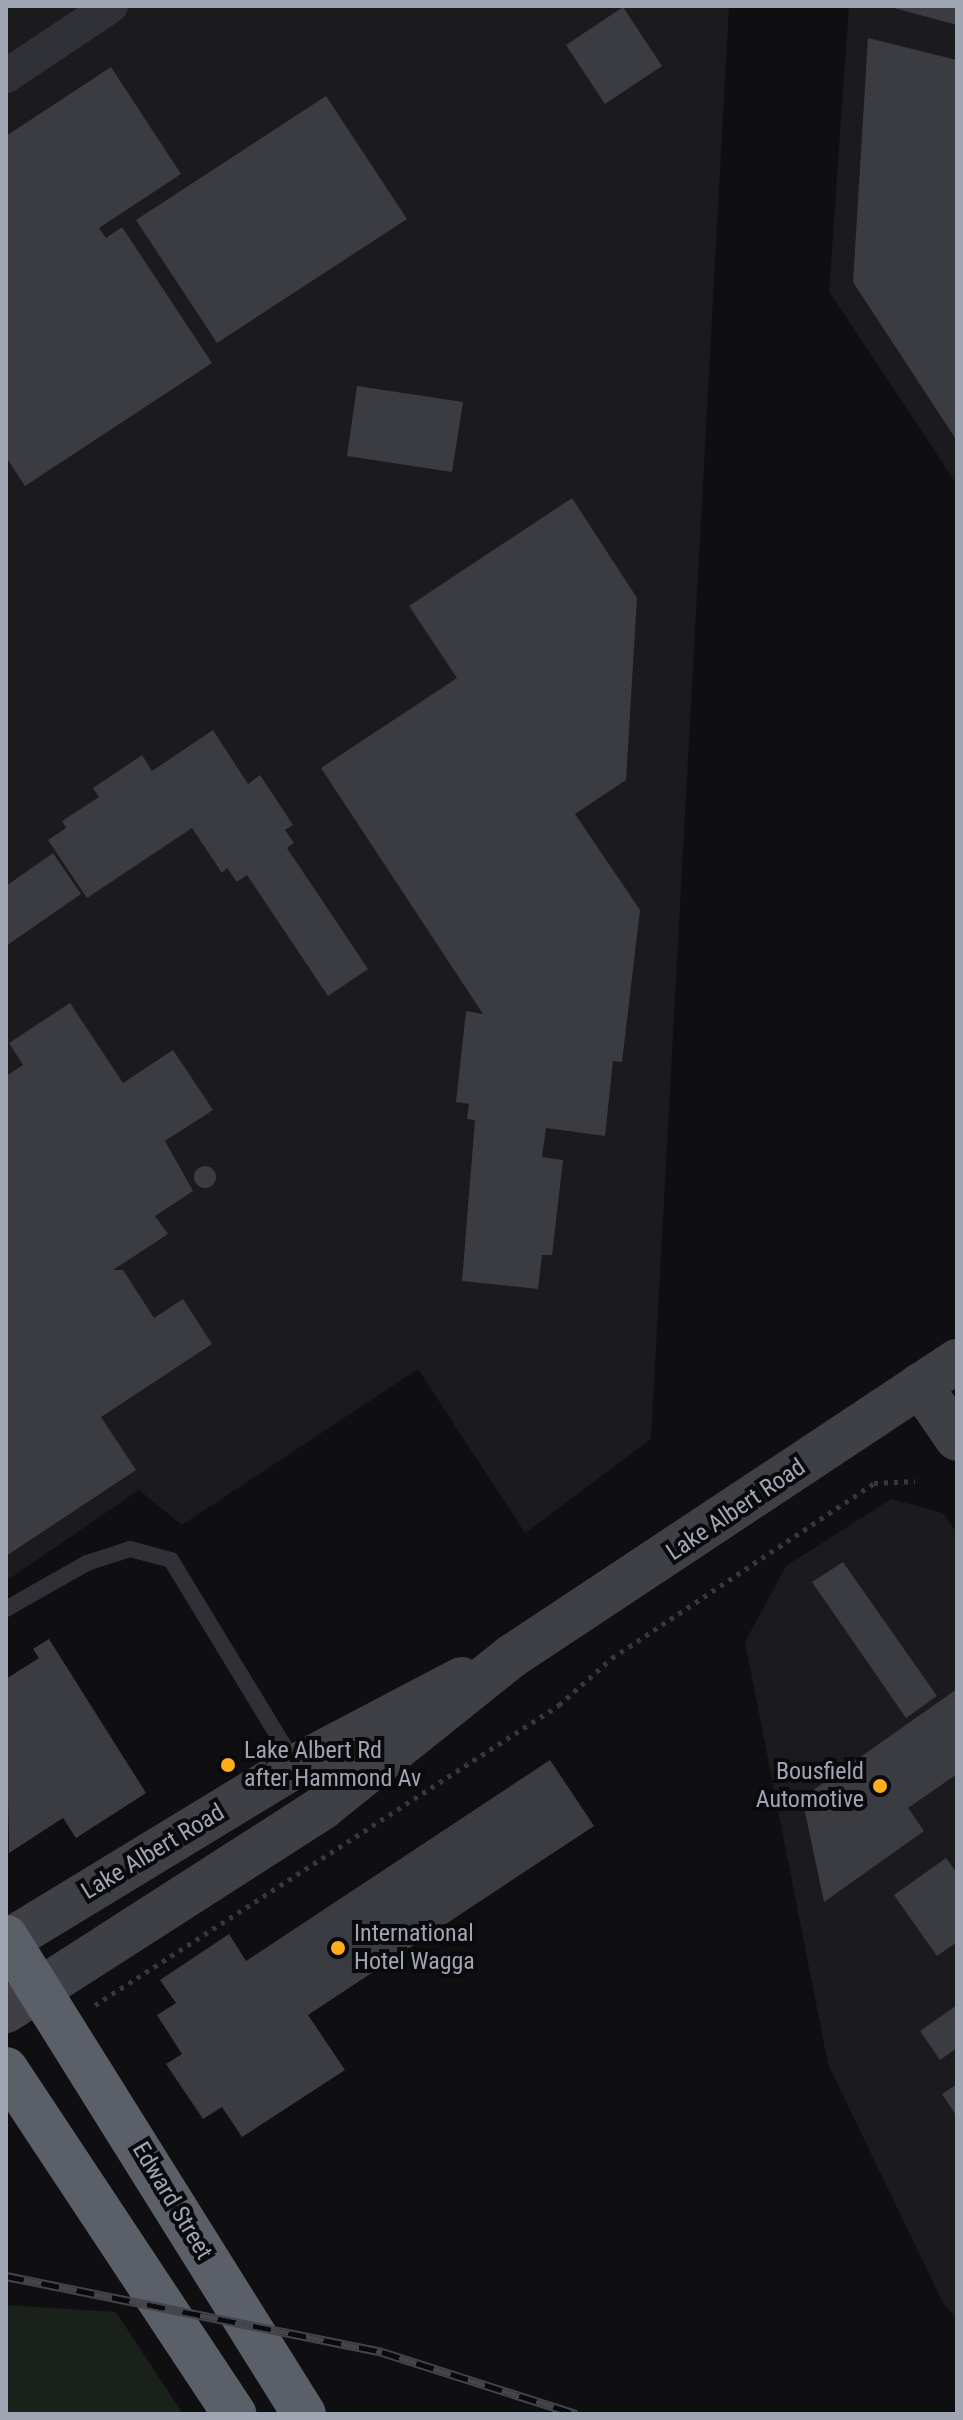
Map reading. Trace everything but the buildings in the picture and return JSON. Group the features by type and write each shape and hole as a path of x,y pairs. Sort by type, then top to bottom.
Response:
{"highway":[{"name":"Edward Street","path":"7,1939 23,1999 304,2414"},
{"path":"6,2069 234,2414"}],"main road":[{"name":"Lake Albert Road","path":"23,1999 322,1808 512,1656 957,1361"},
{"path":"920,1385 957,1439"},
{"name":"Lake Albert Road","path":"7,1939 397,1709 512,1656"}],"street":[{"path":"6,76 111,6"}],"lane":[{"path":"6,1609 87,1563 130,1549 171,1560 296,1766"}],"path":[{"path":"94,2006 559,1705 612,1658 874,1483 915,1481"}],"shaded area":[{"path":"6,6 729,6 651,1439 525,1533 418,1369 182,1525 139,1490 6,1581"},
{"path":"849,6 957,6 957,485 829,291"},
{"path":"891,1499 943,1513 957,1533 957,2320 943,2303 828,2064 745,1642 786,1566"},
{"path":"6,2305 116,2312 183,2414 6,2414"}],"railway":[{"path":"6,2276 382,2352 576,2414"}],"place":[{"name":"Lake Albert Rd after Hammond Av","path":"228,1765"},
{"name":"Bousfield Automotive","path":"880,1786"},
{"name":"International Hotel Wagga","path":"338,1948"}]}
